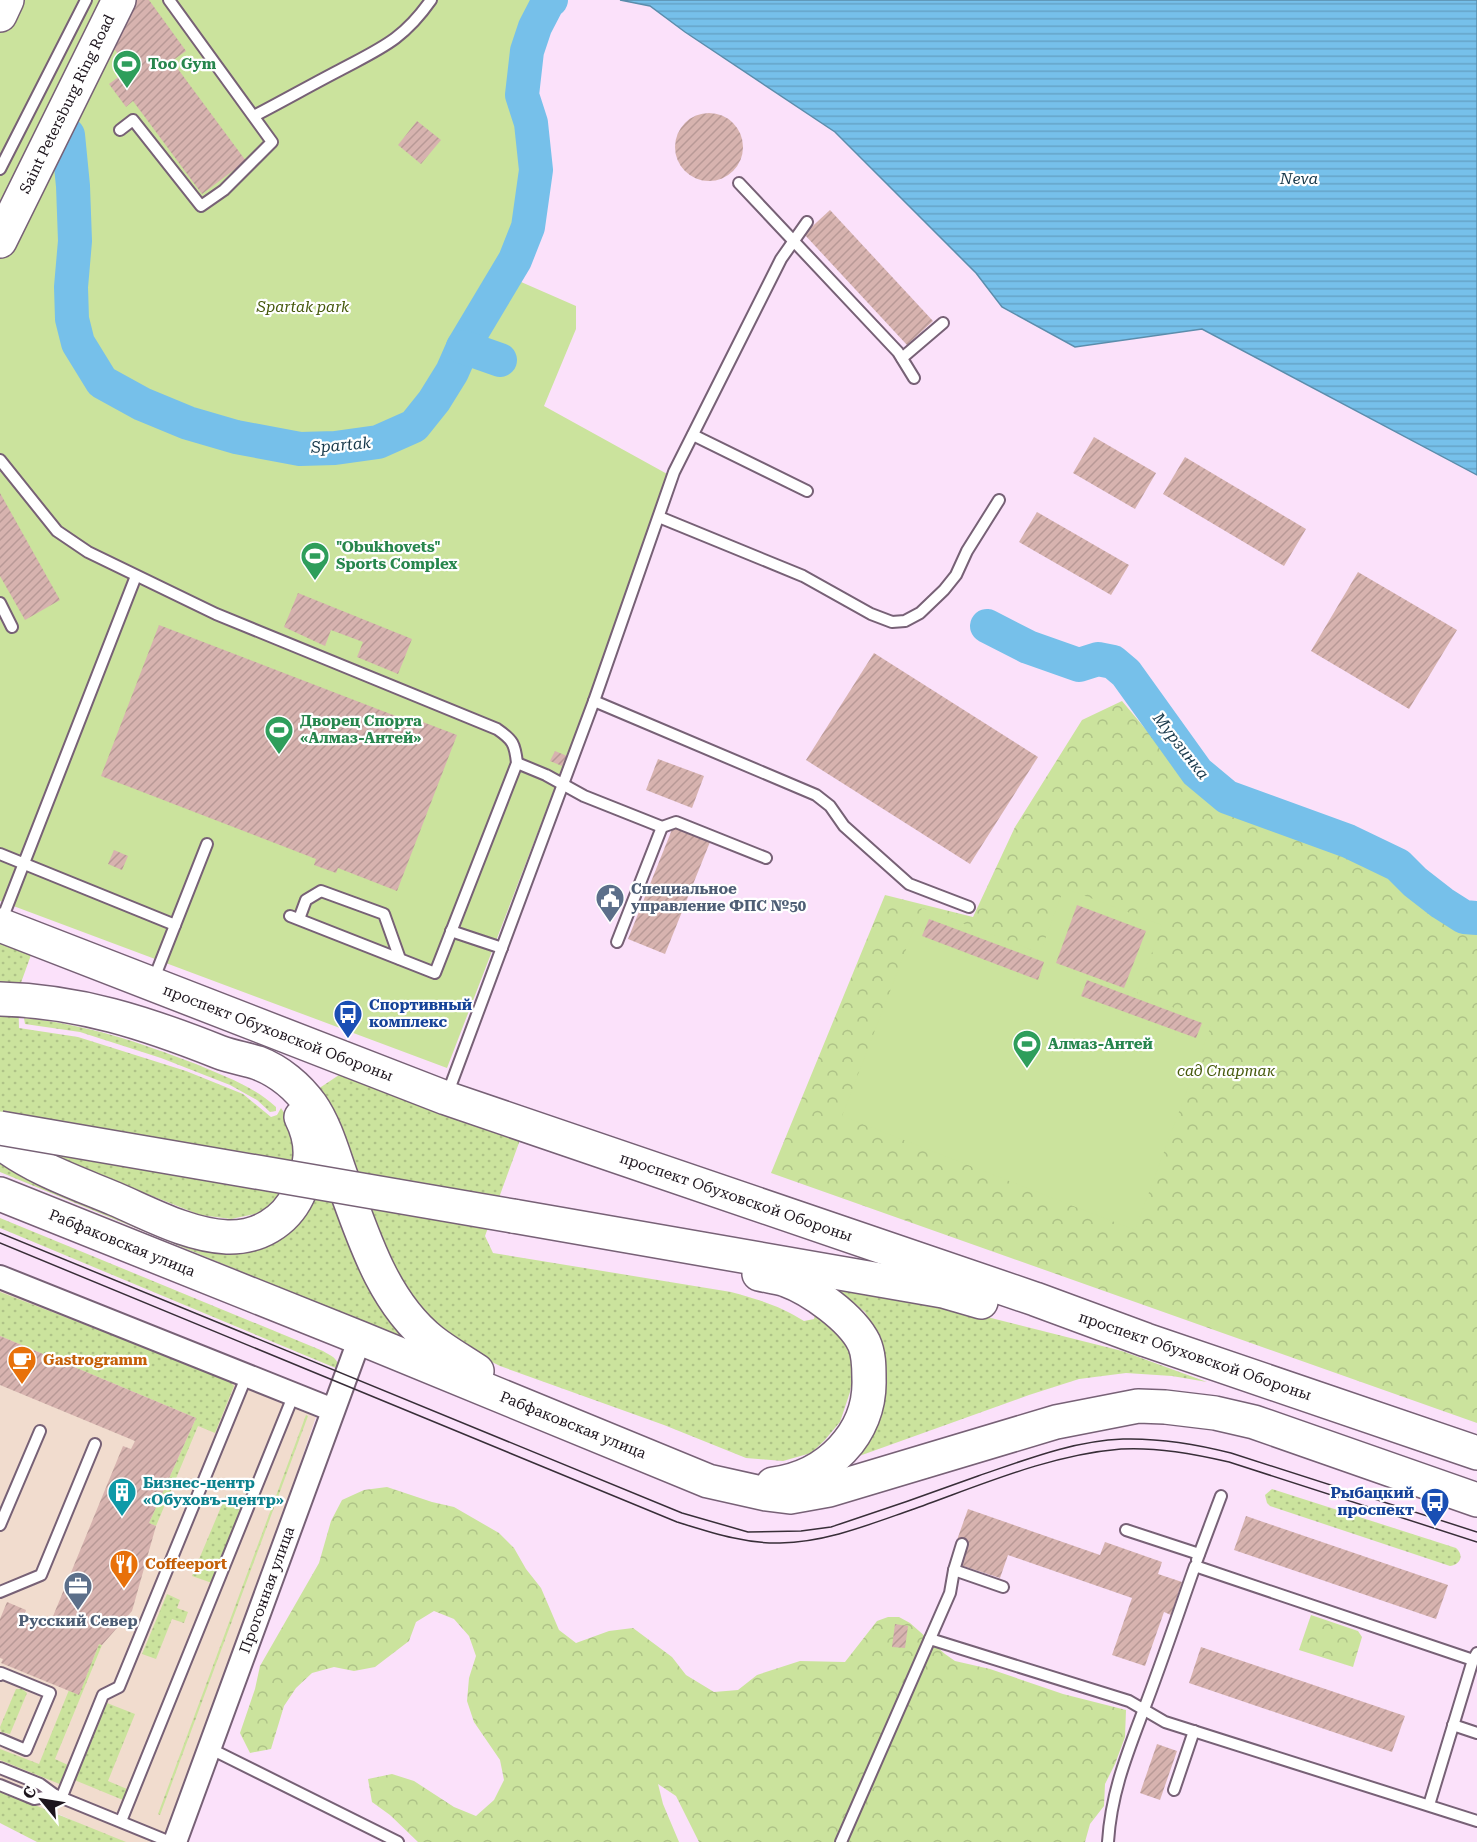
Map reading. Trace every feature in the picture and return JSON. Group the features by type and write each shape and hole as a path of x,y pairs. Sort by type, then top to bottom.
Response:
{"main road":[{"path":"0,15 7,0"},
{"name":"Saint Petersburg Ring Road","path":"0,241 119,0"},
{"name":"проспект Обуховской Обороны","path":"0,924 446,1098 1024,1295 1146,1340 1477,1453"},
{"path":"0,999 35,1000 100,1011 131,1019 232,1057 258,1063 281,1075 301,1093 321,1121 355,1213 384,1282 402,1310 432,1341 526,1406"},
{"path":"0,1142 11,1151 58,1174 191,1230 228,1237 260,1232 277,1222 292,1206 308,1176 311,1151 306,1128 297,1108 232,1057"},
{"path":"0,1128 943,1291 1029,1317 1146,1340"},
{"name":"Рабфаковская улица","path":"0,1194 708,1481 766,1494 790,1497 829,1490 1056,1422 1138,1406 1215,1413 1254,1422 1477,1500"},
{"path":"649,1240 694,1261 786,1280 822,1300 841,1314 858,1334 868,1356 869,1391 866,1411 854,1435 839,1455 798,1478 775,1484 708,1481"}],"street":[{"path":"0,1276 333,1410"},
{"name":"Прогонная улица","path":"175,1842 360,1338"}],"lane":[{"path":"0,169 86,0"},
{"path":"120,130 133,120 201,206 224,190 272,142 169,0"},
{"path":"254,116 398,38 415,22 431,0"},
{"path":"739,183 902,358 914,378"},
{"path":"446,1098 594,701 674,472 781,259 807,222"},
{"path":"902,358 943,323"},
{"path":"693,435 807,491"},
{"path":"0,460 47,520 64,537 88,552 216,614 497,729 509,737 515,748 517,764 435,973 294,918 306,900 321,891 384,914 400,959"},
{"path":"659,517 803,576 871,614 892,622 905,621 920,613 944,590 956,575 967,551 999,500"},
{"path":"0,924 136,576"},
{"path":"0,603 12,627"},
{"path":"594,701 816,795 830,806 844,826 909,884 969,907"},
{"path":"517,764 662,827 676,822 766,858"},
{"path":"617,942 662,827"},
{"path":"152,984 207,844"},
{"path":"0,854 175,925"},
{"path":"451,931 502,948"},
{"path":"59,1795 103,1695 119,1687 247,1375"},
{"path":"121,1821 294,1394"},
{"path":"0,1526 40,1431"},
{"path":"0,1592 41,1575 95,1444"},
{"path":"1108,1842 1113,1798 1122,1766 1221,1496"},
{"path":"1126,1530 1199,1554"},
{"path":"842,1842 950,1593 962,1544"},
{"path":"1195,1566 1475,1656 1429,1805"},
{"path":"954,1570 1003,1587"},
{"path":"930,1639 1129,1701 1166,1722 1477,1821"},
{"path":"0,1675 1,1673 50,1693 26,1750 0,1739"},
{"path":"1453,1725 1477,1733"},
{"path":"1174,1790 1194,1731"},
{"path":"209,1748 398,1842"},
{"path":"0,1768 170,1842"},
{"path":"0,1785 34,1799 59,1795"}],"shaded area":[{"path":"0,1288 316,1417 246,1623 166,1842 120,1842 45,1808 37,1831 0,1811"}],"green space":[{"name":"\"Obukhovets\" Sports Complex","path":"0,0 563,0 548,23 539,48 535,74 534,185 531,211 523,236 503,274 576,306 576,329 544,406 669,475 581,720 447,1068 0,901"},
{"name":"сад Спартак","path":"1122,701 1195,788 1214,803 1255,822 1305,836 1392,870 1413,893 1443,916 1467,925 1477,926 1477,1423 771,1173 885,895 973,917 1015,827 1082,720"},
{"name":"Алмаз-Антей","path":"1064,888 1162,925 1137,993 1212,1023 1135,1230 842,1116 922,908 1040,953"},
{"path":"0,939 31,955 18,991 19,1028 78,1037 186,1071 243,1094 271,1117 277,1115 281,1108 291,1123 297,1159 280,1193 266,1209 231,1219 200,1215 56,1156 0,1121"},
{"path":"24,1018 90,1029 174,1056 248,1087 276,1107 276,1111 270,1112 257,1100 230,1085 161,1058 80,1032 25,1024"},
{"path":"339,1075 520,1140 485,1236 493,1253 731,1292 778,1307 804,1321 814,1319 816,1312 844,1334 854,1367 850,1392 840,1422 811,1453 783,1461 746,1458 664,1425 500,1366 468,1350 410,1302 315,1091"},
{"path":"0,1161 69,1197 167,1240 195,1249 219,1252 258,1248 281,1239 291,1232 307,1212 325,1174 407,1340 0,1172"},
{"path":"0,1218 323,1351 336,1360 338,1369 0,1228"},
{"path":"837,1289 939,1305 1122,1351 1207,1382 1172,1376 1126,1373 1079,1379 848,1460 883,1406 886,1372 880,1342 865,1312"},
{"path":"0,1292 229,1380 234,1386 215,1433 198,1426 156,1526 149,1523 196,1418 0,1336"},
{"path":"306,1415 308,1416 160,1815 158,1814"},
{"path":"387,1487 454,1507 499,1533 514,1548 526,1569 541,1588 559,1630 576,1643 609,1631 633,1628 672,1657 686,1675 714,1692 738,1690 757,1675 800,1661 845,1662 877,1621 888,1617 899,1617 910,1623 955,1661 990,1669 1063,1694 1126,1710 1125,1737 1105,1784 1104,1806 1090,1824 1085,1842 699,1842 676,1796 658,1784 663,1804 679,1842 418,1842 390,1815 372,1802 368,1779 392,1774 414,1781 454,1807 476,1816 494,1800 504,1780 500,1760 474,1722 467,1701 469,1678 476,1656 469,1636 454,1619 434,1611 416,1622 409,1641 375,1667 354,1671 334,1667 312,1673 296,1688 284,1706 271,1749 250,1753 240,1733 260,1666 319,1563 331,1521 342,1500 364,1490"},
{"path":"1272,1489 1456,1548 1460,1553 1460,1559 1450,1566 1270,1506 1265,1495"},
{"path":"226,1495 244,1503 212,1583 192,1576"},
{"path":"167,1594 180,1600 177,1608 188,1612 184,1623 172,1619 156,1659 142,1654"},
{"path":"1311,1615 1358,1631 1362,1637 1353,1667 1299,1650"},
{"path":"99,1644 102,1645 55,1759 70,1766 62,1785 0,1760 0,1749 39,1764 69,1690 79,1694"},
{"path":"16,1689 22,1689 27,1693 10,1734 1,1732 0,1727"},
{"path":"107,1703 135,1714 108,1781 127,1789 123,1800 72,1779 77,1768 80,1769"},
{"path":"0,1791 126,1842 37,1842 0,1823"}],"water":[{"name":"Neva","path":"620,0 1477,0 1477,475 1202,329 1075,347 1002,307 976,273 835,132 650,6"}],"building":[{"path":"128,0 149,0 186,51 172,61 246,161 202,194 133,101 126,107 109,84 129,69 96,24"},
{"path":"709,113 722,116 733,123 740,134 743,147 740,160 733,171 722,178 709,181 696,178 685,171 678,160 675,147 678,134 685,123 696,116"},
{"path":"417,121 441,140 421,164 398,145"},
{"path":"830,210 933,321 907,345 804,234"},
{"path":"1094,437 1156,473 1135,509 1073,473"},
{"path":"1185,457 1306,529 1284,566 1163,494"},
{"path":"0,493 60,600 25,620 0,576"},
{"path":"1037,512 1129,565 1111,595 1019,542"},
{"path":"1358,572 1457,630 1409,709 1311,651"},
{"path":"298,593 412,639 398,674 357,657 363,642 331,630 325,646 284,627"},
{"name":"Дворец Спорта «Алмаз-Антей»","path":"159,625 406,720 407,716 457,735 397,891 338,868 336,873 314,865 316,859 101,776"},
{"path":"874,653 1038,757 970,864 806,760"},
{"path":"555,751 567,756 562,766 550,761"},
{"path":"658,759 704,776 692,808 646,790"},
{"path":"673,827 710,842 665,954 628,939"},
{"path":"114,850 128,856 122,870 108,864"},
{"path":"1077,905 1146,931 1124,988 1056,963"},
{"path":"929,919 1044,962 1038,980 922,936"},
{"path":"1087,980 1202,1023 1196,1038 1081,996"},
{"name":"Бизнес-центр «Обуховъ-центр»","path":"0,1336 196,1418 149,1523 156,1526 132,1611 102,1645 99,1644 79,1695 1,1663 3,1659 0,1658 0,1619 7,1602 26,1610 24,1615 49,1626 123,1446 131,1449 135,1441 0,1385"},
{"path":"968,1509 1100,1555 1105,1542 1162,1562 1158,1574 1182,1582 1171,1615 1164,1612 1145,1666 1112,1655 1132,1598 1008,1555 1000,1578 960,1565 967,1544 957,1540"},
{"path":"1246,1516 1448,1585 1436,1619 1234,1550"},
{"path":"895,1624 908,1626 905,1648 892,1647"},
{"path":"1201,1647 1405,1716 1392,1752 1189,1683"},
{"path":"1157,1744 1177,1751 1160,1800 1140,1793"}],"waterway":[{"name":"Spartak","path":"68,135 75,241 71,287 72,319 78,343 102,382 142,404 188,423 236,437 300,449 335,448 378,442 414,426 434,401 515,260 528,227 536,170 531,123 522,95 527,51 535,27 551,0"},
{"name":"Мурзинка","path":"463,347 500,360"},
{"name":"Мурзинка","path":"987,626 1028,647 1079,665 1098,659 1113,662 1126,673 1197,772 1227,797 1348,841 1398,865 1442,903 1464,917 1477,918"}],"tram line":[{"path":"0,1233 682,1513 748,1532 801,1531 831,1527 1049,1452 1085,1443 1123,1439 1178,1442 1231,1453 1477,1532"},
{"path":"0,1243 677,1522 741,1539 767,1543 814,1540 847,1532 1040,1465 1094,1452 1148,1449 1229,1462 1477,1542"}],"place":[{"name":"Too Gym","path":"127,90"},
{"name":"\"Obukhovets\" Sports Complex","path":"315,582"},
{"name":"Дворец Спорта «Алмаз-Антей»","path":"279,756"},
{"name":"Специальное управление ФПС №50","path":"610,924"},
{"name":"Спортивный комплекс","path":"348,1040"},
{"name":"Алмаз-Антей","path":"1027,1070"},
{"name":"Gastrogramm","path":"22,1386"},
{"name":"Бизнес-центр «Обуховъ-центр»","path":"122,1518"},
{"name":"Рыбацкий проспект","path":"1435,1528"},
{"name":"Coffeeport","path":"124,1590"},
{"name":"Русский Cевер","path":"78,1612"}],"park label":[{"name":"Spartak park","path":"303,307"}]}
